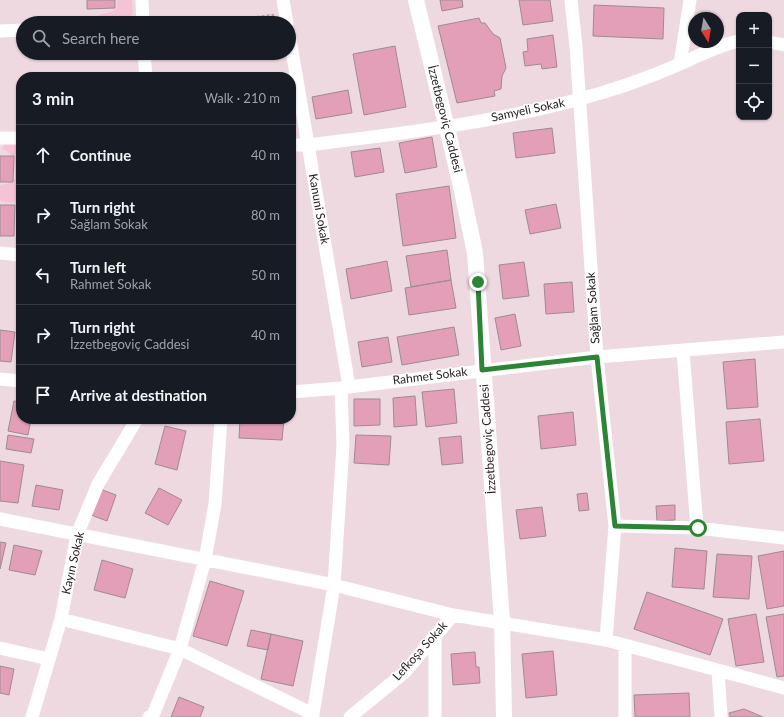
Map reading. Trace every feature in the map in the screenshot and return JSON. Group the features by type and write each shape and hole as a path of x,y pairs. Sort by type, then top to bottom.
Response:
{"street":[{"path":"142,0 143,16"},
{"path":"284,0 286,16"},
{"name":"İzzetbegoviç Caddesi","path":"416,0 472,231 475,253 482,370 502,621 504,717"},
{"name":"Sağlam Sokak","path":"571,0 576,47 597,357 615,526 606,640"},
{"path":"680,64 690,0"},
{"path":"0,31 16,30"},
{"name":"Samyeli Sokak","path":"296,145 308,145 447,127 579,99 628,84 680,64 710,50 736,42"},
{"path":"772,43 784,45"},
{"path":"145,60 146,72"},
{"name":"Kanuni Sokak","path":"294,60 296,72"},
{"name":"Kanuni Sokak","path":"296,74 345,387 343,445 334,585 313,716"},
{"path":"0,138 16,138"},
{"path":"0,253 16,255"},
{"name":"Rahmet Sokak","path":"296,392 597,357 784,342"},
{"path":"683,351 698,528"},
{"path":"0,379 16,381"},
{"name":"Kayın Sokak","path":"32,717 61,619 77,535 98,484 134,424"},
{"path":"152,716 180,649 206,560 215,504 221,424"},
{"path":"0,519 334,585 453,615 502,621 606,640 784,688"},
{"path":"615,526 698,528 784,538"},
{"name":"Lefkoşa Sokak","path":"350,717 405,672 453,615"},
{"path":"61,619 180,649 313,716"},
{"path":"435,636 435,717"},
{"path":"625,645 625,717"},
{"path":"0,648 49,658"},
{"path":"718,670 721,717"}],"shaded area":[{"path":"117,0 132,0 133,14 130,16 97,16 111,12 117,8"},
{"path":"5,143 16,143 16,202 10,203 0,201 0,185 10,183 15,179 14,161 7,151 2,149"}],"building":[{"path":"87,0 115,0 115,8 87,9"},
{"path":"440,0 462,0 463,7 442,11"},
{"path":"519,0 550,0 553,21 523,25"},
{"path":"594,5 664,8 663,39 593,36"},
{"path":"479,18 481,23 485,23 493,34 500,38 506,68 502,76 501,89 494,91 495,96 457,103 438,26"},
{"path":"553,35 557,67 542,69 541,64 525,66 523,52 528,51 527,39"},
{"path":"395,46 406,107 364,115 353,54"},
{"path":"348,90 352,113 316,119 312,97"},
{"path":"552,128 555,153 516,158 513,133"},
{"path":"432,137 437,167 405,173 399,143"},
{"path":"380,148 384,172 355,177 351,152"},
{"path":"0,156 14,156 13,182 0,182"},
{"path":"449,186 456,238 403,246 396,194"},
{"path":"556,204 561,228 530,234 525,210"},
{"path":"0,205 15,205 14,236 0,236"},
{"path":"447,250 451,280 411,287 406,256"},
{"path":"387,261 392,291 351,299 346,269"},
{"path":"524,262 529,296 503,299 499,265"},
{"path":"451,280 456,308 409,315 405,288"},
{"path":"572,282 574,312 546,314 544,284"},
{"path":"515,314 521,346 501,350 495,318"},
{"path":"454,327 459,355 402,365 397,337"},
{"path":"0,330 15,332 11,362 0,361"},
{"path":"388,337 392,362 362,367 358,342"},
{"path":"755,359 758,407 727,409 723,362"},
{"path":"454,389 457,423 426,427 422,392"},
{"path":"415,396 417,425 394,427 393,398"},
{"path":"354,399 380,399 380,425 354,426"},
{"path":"14,401 16,401 16,424 30,424 28,435 8,431"},
{"path":"573,412 576,445 541,449 538,416"},
{"path":"760,419 764,461 729,464 726,422"},
{"path":"240,424 284,424 282,440 239,438"},
{"path":"165,426 186,431 177,470 155,464"},
{"path":"8,435 34,439 31,453 6,449"},
{"path":"356,435 391,436 389,465 354,463"},
{"path":"461,436 463,463 442,465 439,438"},
{"path":"0,461 24,465 18,503 0,501"},
{"path":"36,485 63,490 59,510 32,506"},
{"path":"159,488 182,500 168,525 145,513"},
{"path":"100,489 116,495 107,521 91,515"},
{"path":"587,493 589,510 579,511 577,494"},
{"path":"675,505 675,520 657,521 656,506"},
{"path":"542,507 546,536 520,539 516,510"},
{"path":"0,542 6,543 0,569"},
{"path":"14,545 42,551 35,575 9,570"},
{"path":"675,548 707,551 704,589 672,587"},
{"path":"784,551 784,606 767,609 758,556"},
{"path":"717,554 752,556 749,599 713,597"},
{"path":"102,560 133,569 125,598 94,590"},
{"path":"210,581 244,591 227,646 193,636"},
{"path":"647,592 723,619 710,655 634,629"},
{"path":"756,614 764,662 736,666 728,619"},
{"path":"784,614 784,676 777,677 766,617"},
{"path":"251,630 271,634 268,650 247,646"},
{"path":"271,634 303,641 293,686 261,679"},
{"path":"553,651 557,695 526,698 522,654"},
{"path":"475,652 476,667 479,667 480,683 453,685 451,654"},
{"path":"0,666 14,669 9,695 0,693"},
{"path":"689,693 690,717 635,717 634,695"},
{"path":"179,697 204,707 200,717 171,717"},
{"path":"744,709 763,717 730,717 729,713"}],"route":[{"path":"478,282 482,370 597,357 615,526 698,528"}]}
